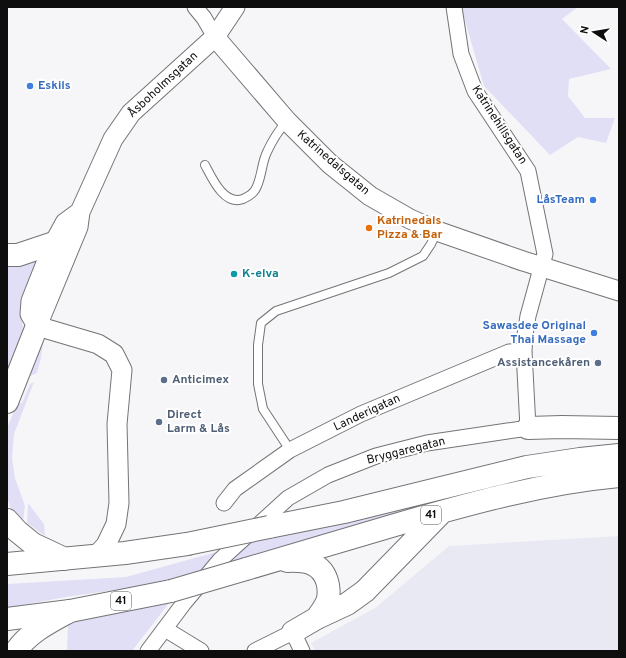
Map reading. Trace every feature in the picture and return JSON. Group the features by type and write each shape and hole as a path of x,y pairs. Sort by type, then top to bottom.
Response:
{"main road":[{"path":"7,255 18,255 54,243"},
{"path":"7,402 37,326"},
{"path":"528,428 619,428"},
{"name":"41","path":"7,564 96,556 187,544 344,512 527,467 619,455"},
{"name":"41","path":"7,619 70,611 172,591 443,511 527,489 585,479 619,476"},
{"path":"317,618 347,604 365,591 443,511"},
{"path":"7,520 17,531 33,544 66,559"},
{"path":"271,561 304,561 313,563 321,568 328,583 329,592 327,601 317,618 298,642"},
{"path":"16,651 31,634 42,626 70,611"}],"street":[{"path":"196,7 215,37"},
{"name":"Åsboholmsgatan","path":"37,326 78,227 80,212 113,139 131,113 215,37 235,7"},
{"name":"Katrinehillsgatan","path":"454,7 461,54 474,92 528,171 545,254 541,267"},
{"name":"Katrinedalsgatan","path":"215,37 286,121 330,164 370,196 410,219 437,231 541,267 619,291"},
{"name":"Åsboholmsgatan","path":"37,326 30,314 31,301 54,243 65,223 80,212"},
{"path":"528,428 524,351 528,316 541,267"},
{"path":"37,326 98,344 114,354 120,362 122,370 117,424 119,503 116,524 106,545 96,556"},
{"name":"Landerigatan","path":"224,503 235,489 290,450 368,411 509,352 524,351"},
{"name":"Bryggaregatan","path":"148,651 184,603 220,560 288,498 328,475 376,456 427,443 528,428"},
{"path":"165,629 201,651"},
{"path":"254,651 298,642"}],"lane":[{"path":"205,165 216,185 226,196 231,199 240,200 249,196 255,191 266,153 286,121"},
{"path":"290,450 263,409 258,384 258,345 261,323 276,311 390,272 423,256 437,231"}],"shaded area":[{"path":"461,7 578,7 562,19 611,69 569,79 568,96 585,118 615,118 606,143 578,137 550,155 484,86"},
{"path":"44,255 22,314 22,324 25,330 7,388 7,261"},
{"path":"43,342 37,373 30,376 28,375 34,349"},
{"path":"34,382 14,434 12,458 15,478 25,506 23,521 12,513 7,497 7,428 18,402 22,403 30,384"},
{"path":"619,461 388,516 189,574 137,587 66,597 7,608 7,584 126,577 419,496"},
{"path":"28,503 44,524 45,536 27,523"},
{"path":"619,536 619,651 315,651 311,643 375,608 449,546"},
{"path":"173,598 132,651 67,651 68,622"}],"place":[{"name":"Eskils","path":"30,86"},
{"name":"LåsTeam","path":"593,200"},
{"name":"Katrinedals Pizza & Bar","path":"369,228"},
{"name":"K-elva","path":"234,274"},
{"name":"Sawasdee Original Thai Massage","path":"594,333"},
{"name":"Assistancekåren","path":"598,363"},
{"name":"Anticimex","path":"164,380"},
{"name":"Direct Larm & Lås","path":"159,422"}]}
